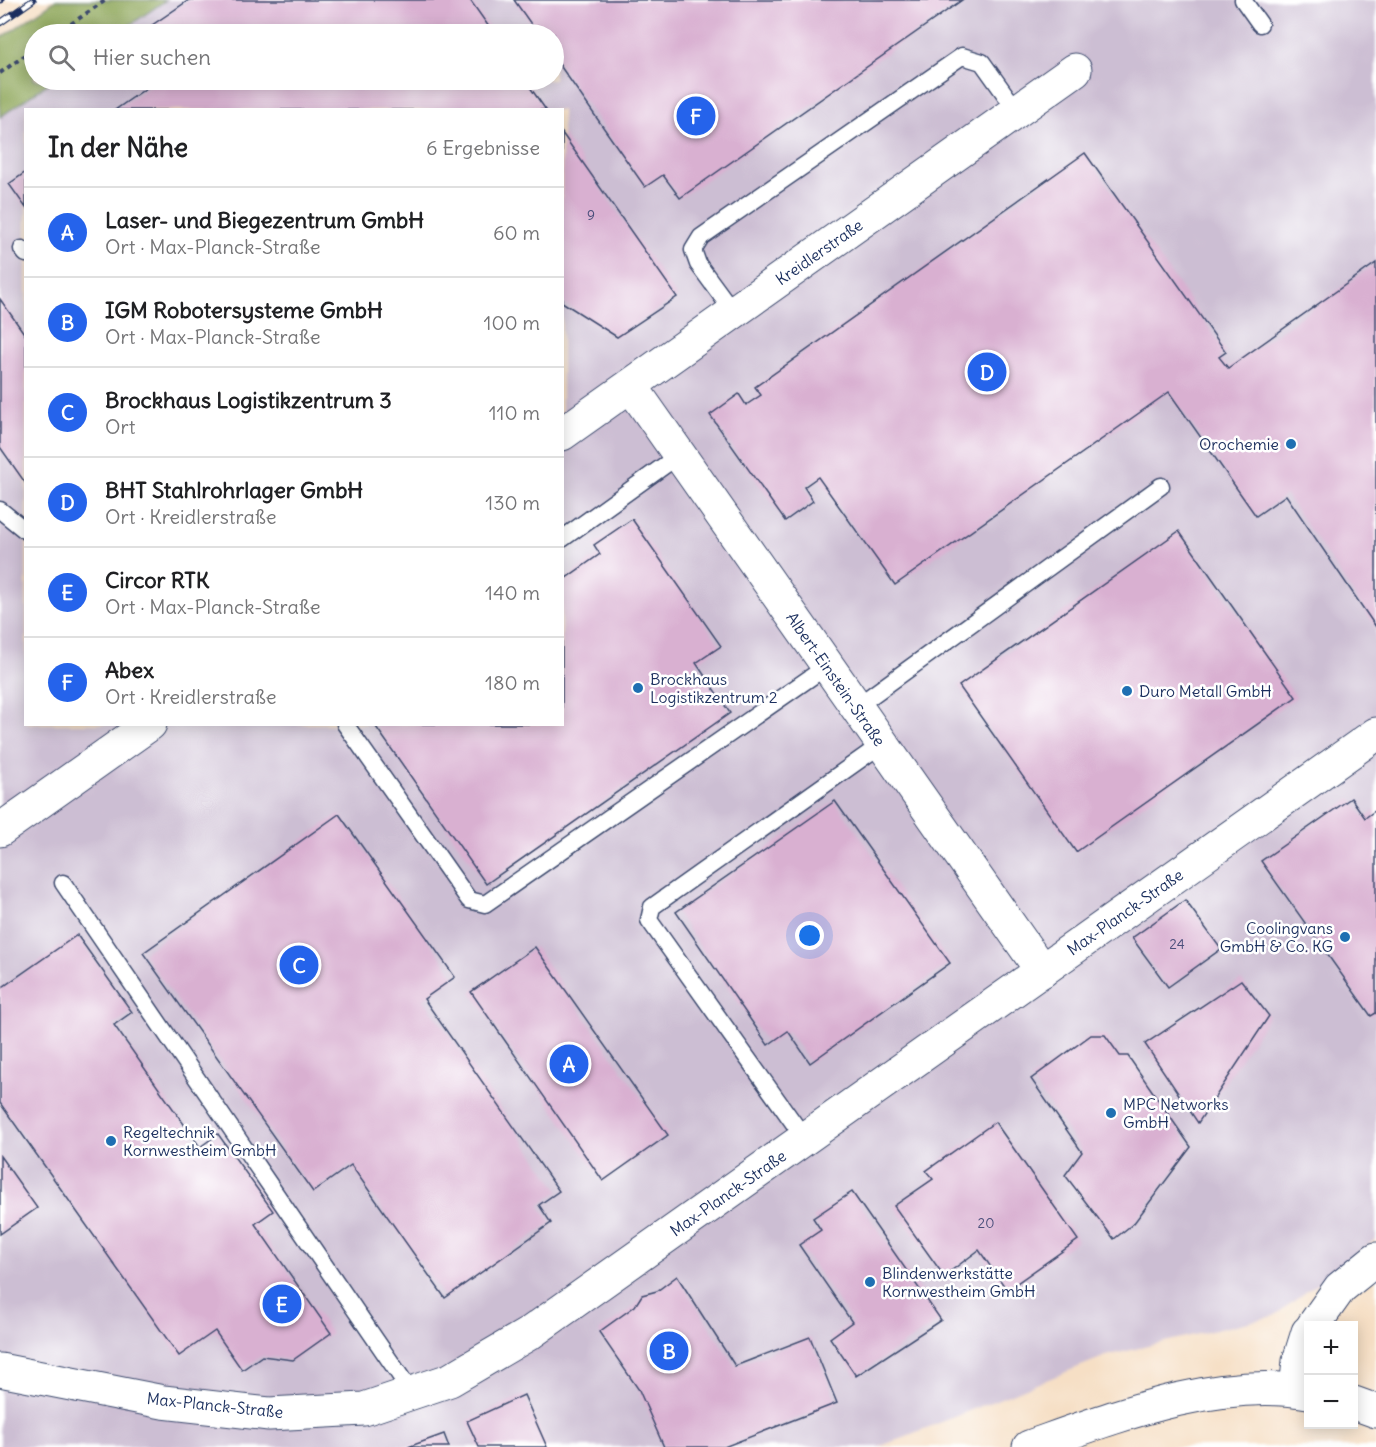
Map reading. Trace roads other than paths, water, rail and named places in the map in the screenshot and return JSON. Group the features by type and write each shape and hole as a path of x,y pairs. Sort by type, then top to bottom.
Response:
{"street":[{"name":"Kreidlerstraße","path":"564,433 1075,70"},
{"name":"Albert-Einstein-Straße","path":"631,386 1042,971"},
{"path":"0,830 147,726"},
{"name":"Max-Planck-Straße","path":"0,1370 163,1402 269,1414 364,1409 450,1380 530,1333 1376,734"},
{"path":"1317,1321 1340,1288 1376,1259"},
{"path":"1029,1447 1149,1405 1242,1390 1302,1391 1299,1361 1304,1345"},
{"path":"1358,1405 1376,1411"}],"lane":[{"path":"1243,0 1260,24"},
{"path":"734,313 698,264 693,250 700,237 962,56 982,62 1017,111"},
{"path":"564,538 679,455"},
{"path":"856,707 1161,486"},
{"path":"0,510 24,529"},
{"path":"346,726 469,900 485,904 827,666"},
{"path":"805,1139 649,920 652,908 882,744"},
{"path":"63,883 412,1393"}],"railway":[{"path":"0,23 33,0"}],"place":[{"name":"Abex","path":"696,116"},
{"name":"BHT Stahlrohrlager GmbH","path":"987,372"},
{"name":"Orochemie","path":"1291,444"},
{"name":"Brockhaus Logistikzentrum 2","path":"638,688"},
{"name":"Duro Metall GmbH","path":"1127,691"},
{"name":"Coolingvans GmbH & Co. KG","path":"1345,937"},
{"name":"Brockhaus Logistikzentrum 3","path":"299,965"},
{"name":"Laser- und Biegezentrum GmbH","path":"569,1064"},
{"name":"MPC Networks GmbH","path":"1111,1113"},
{"name":"Regeltechnik Kornwestheim GmbH","path":"111,1141"},
{"name":"Blindenwerkstätte Kornwestheim GmbH","path":"870,1282"},
{"name":"Circor RTK","path":"282,1304"},
{"name":"IGM Robotersysteme GmbH","path":"669,1351"}]}
